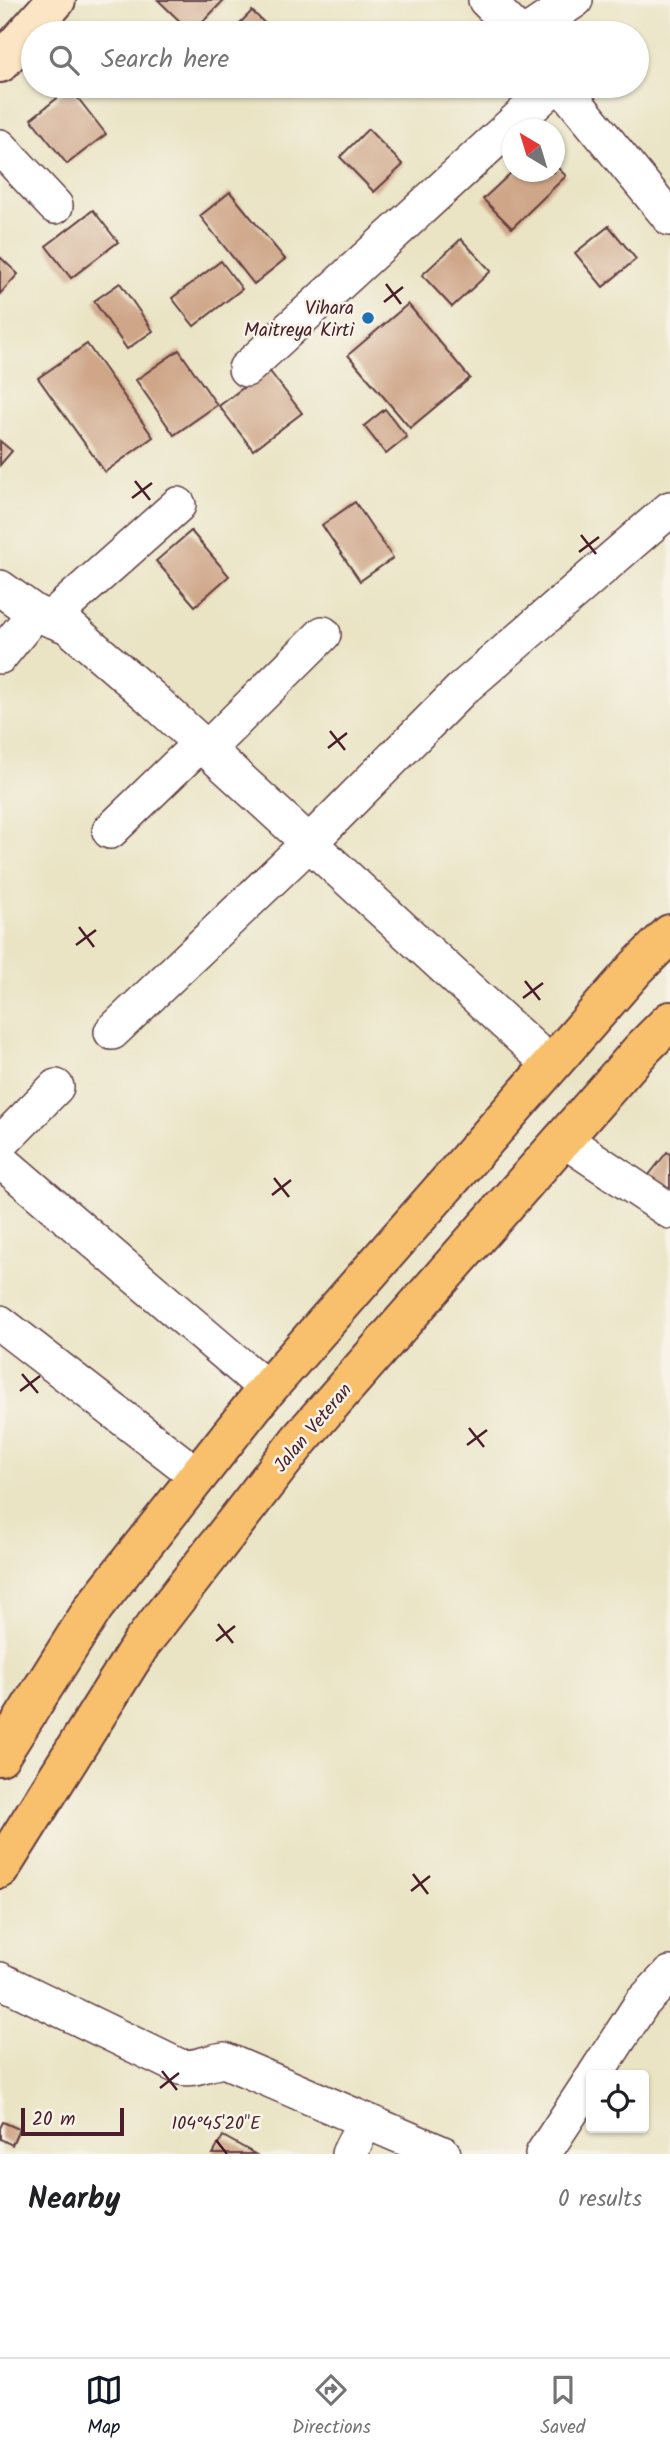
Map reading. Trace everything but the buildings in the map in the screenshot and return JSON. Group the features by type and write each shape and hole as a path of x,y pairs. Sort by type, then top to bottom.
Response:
{"highway":[{"path":"0,1756 94,1606 267,1390 636,968 670,934"},
{"name":"Jalan Veteran","path":"0,1869 141,1644 300,1439 670,1021"}],"street":[{"path":"37,21 56,0"},
{"path":"486,0 507,21"},
{"path":"544,21 575,0"},
{"path":"0,63 21,39"},
{"path":"247,369 541,98"},
{"path":"572,98 670,218"},
{"path":"0,147 55,206"},
{"path":"0,656 43,616 178,505"},
{"path":"112,1032 309,843 461,690 670,509"},
{"path":"0,588 43,616 68,626 204,746 551,1065"},
{"path":"110,831 323,634"},
{"path":"0,1144 55,1087"},
{"path":"563,1139 670,1211"},
{"path":"0,1160 267,1390"},
{"path":"0,1323 198,1476"},
{"path":"598,2070 642,2003 670,1974"},
{"path":"0,1980 180,2067 195,2069 213,2061 224,2060 443,2154"},
{"path":"543,2154 586,2089"},
{"path":"349,2154 365,2121"}],"place":[{"name":"Vihara Maitreya Kirti","path":"368,318"}]}
